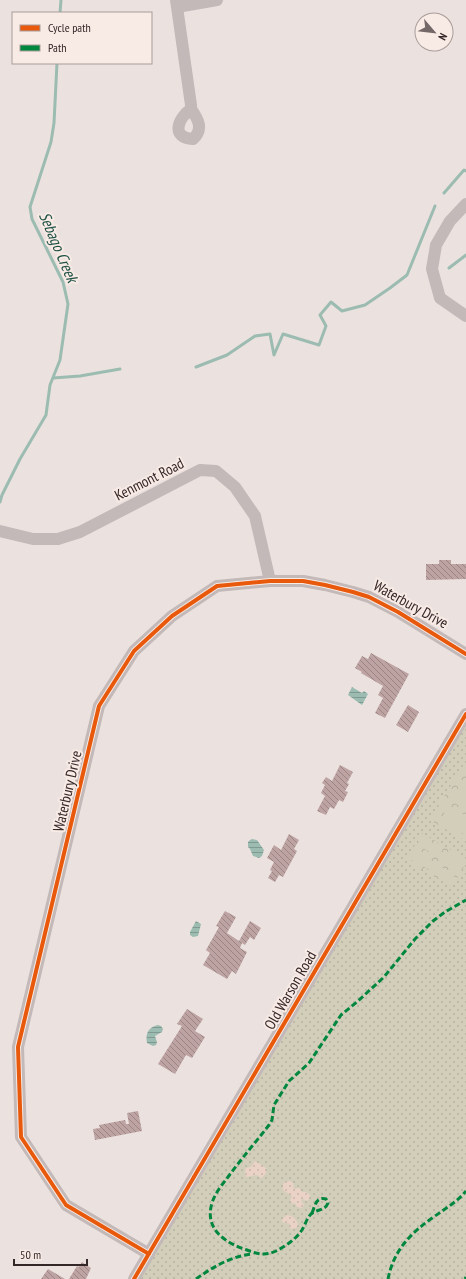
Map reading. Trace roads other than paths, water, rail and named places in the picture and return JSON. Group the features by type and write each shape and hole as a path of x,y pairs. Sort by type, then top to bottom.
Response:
{"street":[{"path":"191,109 192,105 177,4 218,0"},
{"path":"466,204 461,214 450,220 436,245 432,269 440,298 466,316"},
{"name":"Kenmont Road","path":"0,531 33,539 58,540 80,532 200,470 216,471 235,488 255,516 270,581"},
{"name":"Waterbury Drive","path":"149,1254 66,1205 21,1137 18,1047 99,706 134,651 172,616 217,586 270,581 303,581 369,597 398,612 466,654"},
{"name":"Old Warson Road","path":"134,1279 466,714"}],"waterway":[{"name":"Sebago Creek","path":"60,12 61,0"},
{"name":"Sebago Creek","path":"0,502 20,459 46,415 50,385 60,360 68,304 63,282 32,219 30,207 51,142 54,123 57,64"},
{"path":"444,193 464,170 466,171"},
{"path":"196,367 227,355 255,336 270,334 274,355 283,334 319,345 326,326 320,315 331,302 342,311 365,305 407,275 435,206"},
{"path":"449,268 466,255"},
{"path":"53,378 80,376 120,369"}]}
